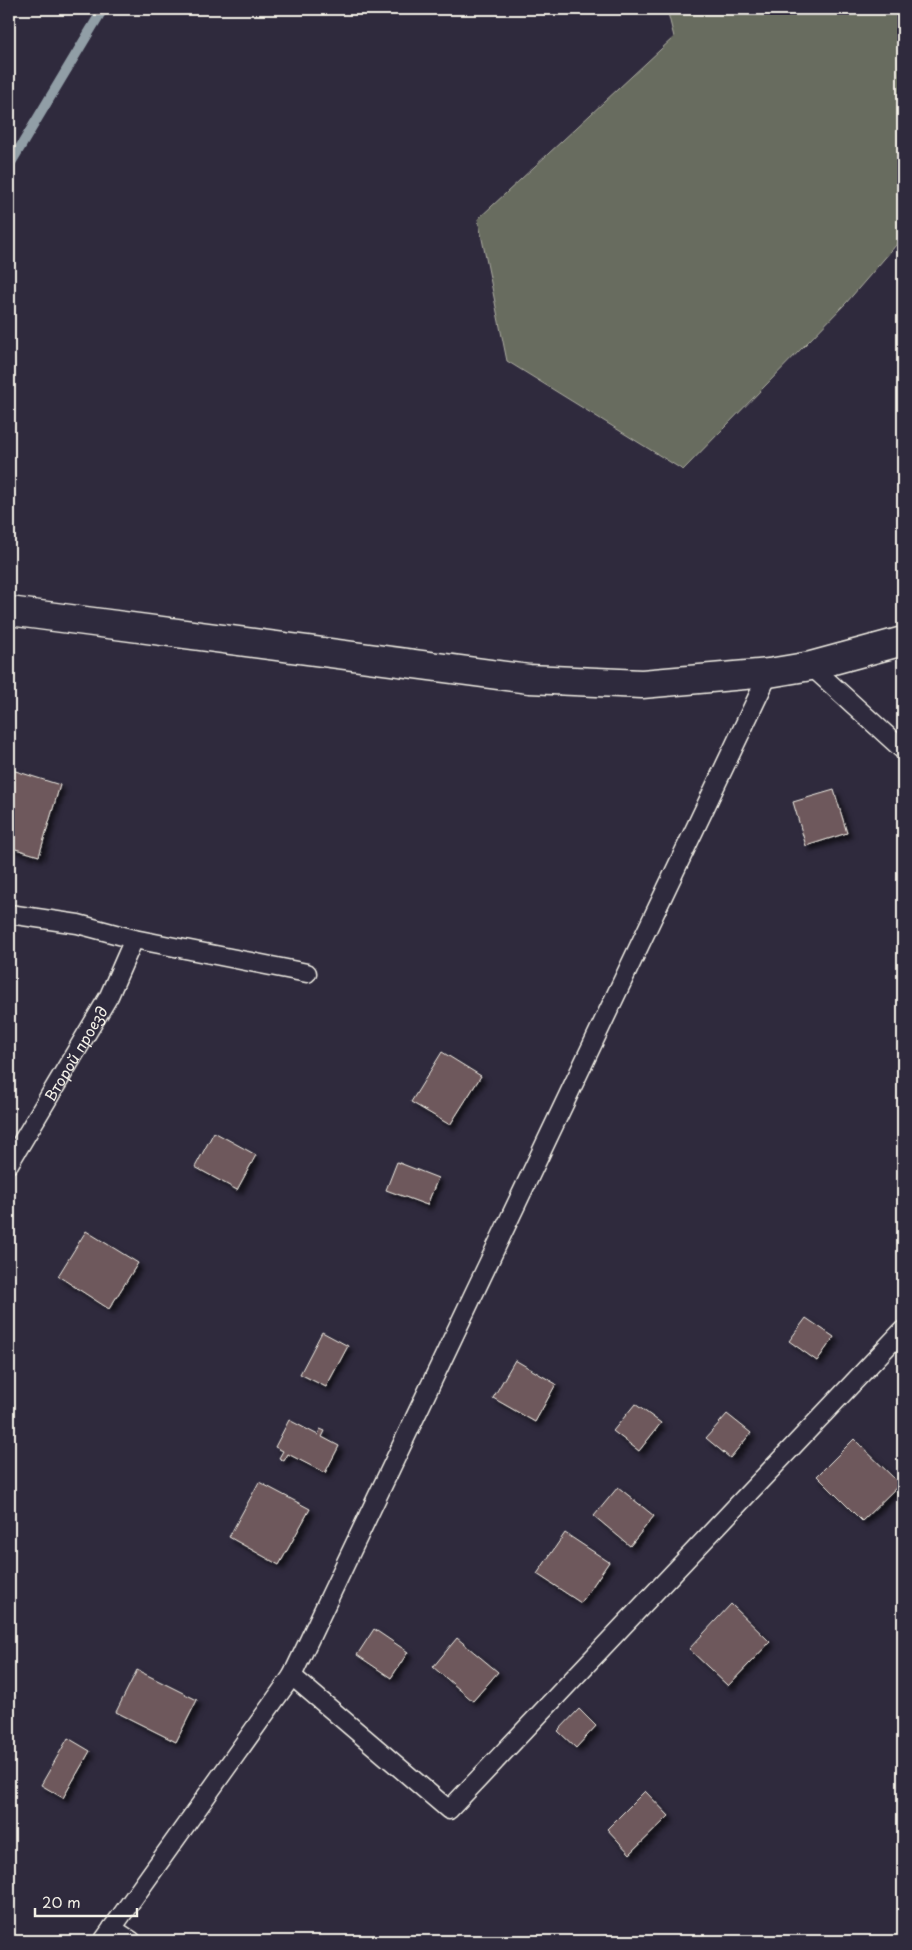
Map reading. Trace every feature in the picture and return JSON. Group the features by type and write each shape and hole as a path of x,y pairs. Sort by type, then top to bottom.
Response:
{"street":[{"path":"9,611 529,679 642,684 769,673 811,666 903,641"}],"lane":[{"path":"811,666 903,750"},
{"path":"132,1941 108,1934 292,1676 769,673"},
{"path":"9,914 78,924 134,939 307,973"},
{"name":"Второй проезд","path":"9,1164 109,996 134,939"},
{"path":"292,1676 450,1810 903,1330"}],"green space":[{"path":"667,9 903,9 903,237 846,303 683,470 507,361 478,219 674,37"}],"building":[{"path":"9,769 60,785 39,856 9,847"},
{"path":"834,790 847,833 806,846 793,802"},
{"path":"442,1052 481,1076 450,1125 411,1102"},
{"path":"214,1132 256,1155 237,1190 195,1167"},
{"path":"397,1162 438,1178 427,1205 386,1190"},
{"path":"86,1231 138,1263 109,1309 58,1276"},
{"path":"806,1318 834,1337 817,1361 789,1341"},
{"path":"322,1332 348,1346 326,1387 300,1374"},
{"path":"515,1360 556,1384 535,1422 493,1398"},
{"path":"635,1404 661,1423 639,1451 613,1431"},
{"path":"727,1414 751,1433 730,1458 706,1438"},
{"path":"289,1420 318,1435 320,1429 325,1431 322,1437 339,1446 325,1473 288,1454 284,1461 279,1458 283,1451 275,1447"},
{"path":"854,1439 900,1484 862,1521 817,1476"},
{"path":"259,1482 310,1509 279,1565 229,1537"},
{"path":"618,1487 654,1516 630,1546 594,1516"},
{"path":"565,1533 609,1562 581,1603 537,1574"},
{"path":"731,1604 770,1642 728,1686 689,1649"},
{"path":"374,1629 408,1652 391,1678 357,1655"},
{"path":"457,1638 498,1672 473,1701 433,1667"},
{"path":"137,1670 197,1700 176,1742 116,1712"},
{"path":"579,1709 596,1726 576,1748 558,1731"},
{"path":"68,1738 90,1751 63,1798 41,1785"},
{"path":"645,1791 669,1816 630,1854 607,1829"}],"waterway":[{"path":"9,166 103,9"}]}
